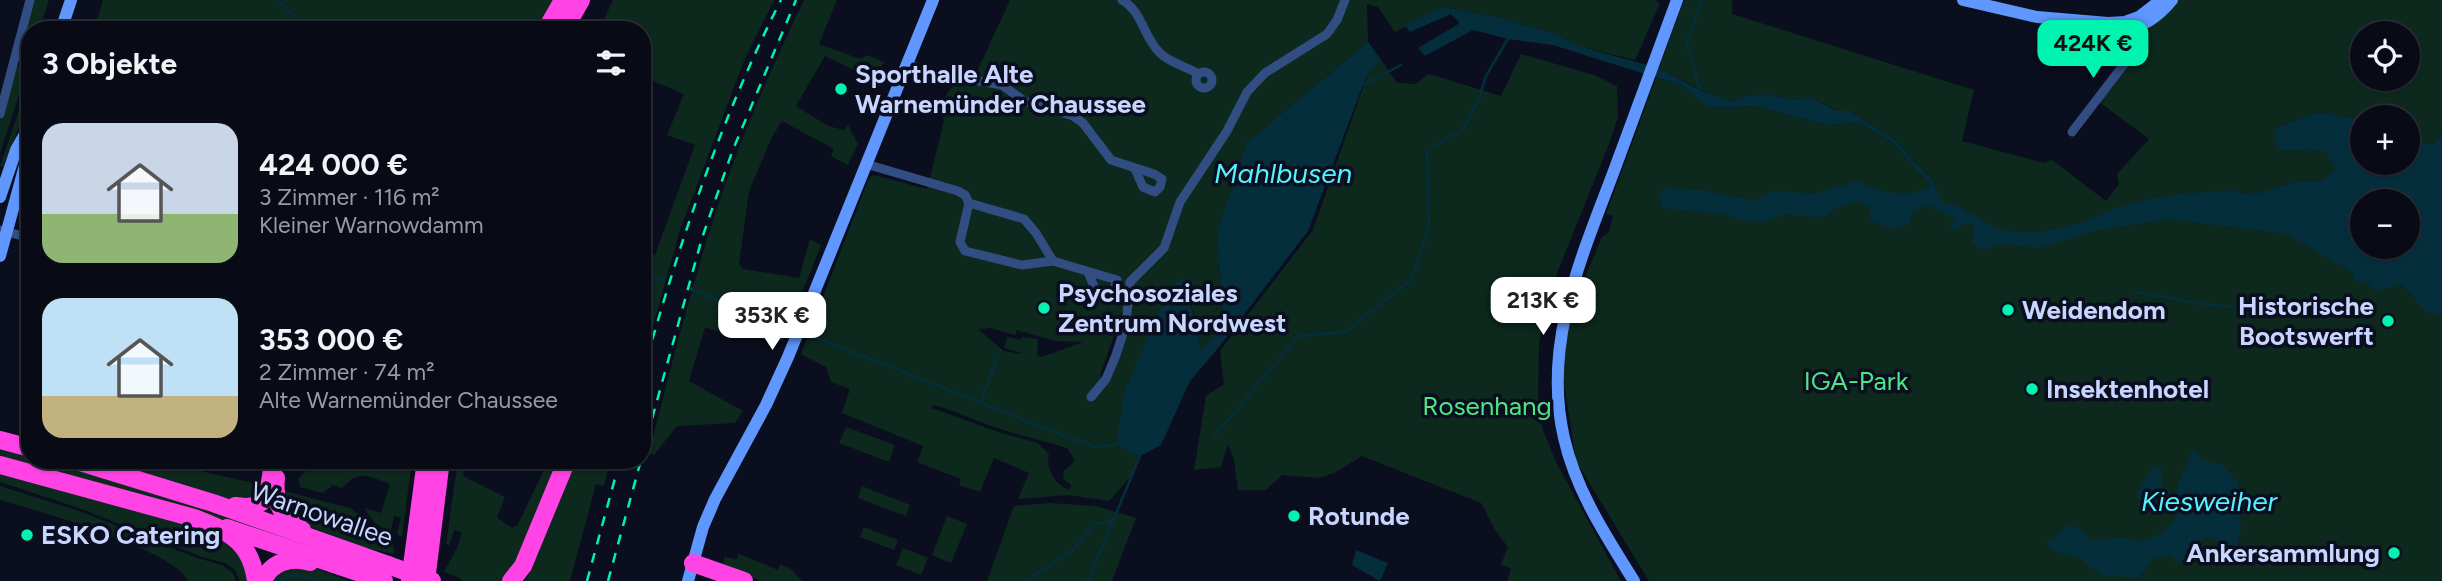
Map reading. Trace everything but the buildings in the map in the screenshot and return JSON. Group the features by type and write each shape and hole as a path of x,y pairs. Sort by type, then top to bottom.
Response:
{"highway":[{"path":"551,21 563,0"},
{"path":"569,21 581,0"},
{"path":"0,440 21,446"},
{"path":"0,464 194,518 234,537 250,558 256,581"},
{"name":"Warnowallee","path":"102,469 314,538 386,573"},
{"path":"418,469 423,480"},
{"path":"410,581 425,469"},
{"path":"426,581 440,469"},
{"path":"511,581 523,566 566,469"},
{"path":"522,581 566,469"},
{"path":"213,503 250,508 257,506 264,500 274,473"},
{"path":"274,473 280,508 285,517 314,538"},
{"name":"Warnowallee","path":"194,518 347,567 432,581"},
{"path":"263,581 271,568 286,560 303,560 332,569 347,567"},
{"path":"693,563 744,581"}],"street":[{"path":"24,21 30,0"},
{"path":"64,21 71,0"},
{"path":"688,581 703,527 715,499 766,405 933,0"},
{"path":"1122,0 1135,10 1157,51 1165,58 1199,74"},
{"path":"1091,397 1106,379 1116,355 1126,324 1130,282 1164,248 1181,202 1227,131 1247,92 1265,73 1327,34 1337,20 1345,0"},
{"path":"1634,581 1595,518 1571,464 1560,422 1556,381 1561,330 1574,281 1677,0"},
{"path":"1963,0 2038,17 2127,26 2152,19 2172,0"},
{"path":"2127,26 2161,0"},
{"path":"2072,132 2132,51 2127,26"},
{"path":"0,114 21,34"},
{"path":"907,63 929,72 1002,85 1024,101 1073,116 1083,123 1111,160 1135,169"},
{"path":"0,197 21,141"},
{"path":"866,164 965,195 969,203 960,242 965,251 1022,265 1053,261 1088,272"},
{"path":"0,256 3,231 21,175"},
{"path":"969,203 1024,219 1053,261"},
{"path":"3,231 21,236"}],"green space":[{"path":"33,0 49,0 42,21 27,21"},
{"path":"103,0 557,0 544,21 97,21"},
{"path":"613,0 774,0 744,61 680,230 651,333 651,254 655,255 695,145 667,135 684,94 651,80 651,21 603,21"},
{"path":"804,0 837,0 819,44 860,59 867,55 885,62 872,79 825,56 796,106 828,126 844,130 848,125 858,144 848,165 831,156 834,149 782,121 772,137 749,191 739,264 743,269 799,278 810,239 821,245 783,341 721,333 705,327 689,381 743,411 735,423 677,426 654,455 651,454 651,445 710,229 746,129"},
{"path":"1010,0 1655,0 1660,3 1635,60 1582,47 1553,33 1498,17 1442,7 1395,32 1378,7 1367,4 1368,42 1249,142 1217,233 1224,324 1201,352 1186,278 1119,447 1140,456 1131,476 1109,501 1068,495 1018,499 1029,473 994,458 980,492 959,485 961,479 917,462 923,446 842,413 850,389 831,382 826,367 801,354 869,178 873,175 927,189 944,121 945,97 960,79 973,80","holes":["1124,306 1132,306 1131,325 1110,381 1100,376","991,328 1015,335 1017,330 1056,341 1083,342 1042,357 1037,356 1038,339 1007,337 1004,348 1021,354 1004,351 978,329","933,405 941,407 994,427 1067,448 1074,462 1064,471 1063,479 1071,485 1070,490 1060,485 1053,476 1049,454 1038,443 1001,433 932,408"]},
{"name":"IGA-Park","path":"1684,0 1732,0 1732,14 1974,90 1962,141 2044,163 2052,160 2106,201 2119,184 2117,174 2149,139 2099,102 2136,50 2137,33 2175,0 2442,0 2442,134 2436,143 2420,144 2420,105 2350,105 2350,118 2319,112 2275,128 2293,149 2325,151 2337,169 2323,180 2290,183 2252,195 2234,190 2166,197 2350,244 2350,259 2380,259 2442,299 2442,581 1649,581 1576,461 1562,370 1572,308 1602,237 1609,232 1613,216 1606,214 1656,78 1684,86 1710,108 1756,106 1825,125 1860,123 1896,145 1930,183 1928,188 1938,192 1899,143 1850,111 1839,111 1811,98 1789,99 1770,94 1750,95 1730,101 1701,90 1659,68"},
{"name":"Rosenhang","path":"1521,54 1594,75 1617,86 1618,117 1547,298 1539,343 1538,402 1543,430 1556,462 1621,581 1507,581 1511,569 1501,564 1508,547 1495,530 1481,503 1362,456 1336,472 1320,478 1282,475 1266,490 1238,490 1234,460 1228,444 1221,467 1194,470 1206,396 1224,384 1220,351 1313,230 1368,73 1382,61 1397,83 1415,84 1429,74 1501,96"},
{"path":"16,66 21,68 21,89 0,153 0,122"},
{"path":"21,104 21,122 3,167 0,166"},
{"path":"846,427 895,445 889,462 839,443"},
{"path":"0,449 21,455 21,464 0,458"},
{"path":"38,469 81,470 213,511 342,557"},
{"path":"130,469 192,469 266,486 263,495 231,501"},
{"path":"411,469 402,537 397,534 401,518 394,516 390,533 375,523 364,508 381,513 390,484 359,476 342,488 333,485 323,493 300,487 298,479 307,470"},
{"path":"457,469 464,469 463,476 505,497 497,518 512,528 517,526 545,469 559,469 518,568 505,581 462,581 444,572 462,532 454,530 449,546 446,544"},
{"path":"572,469 608,469 604,486 596,484 570,581 526,581"},
{"path":"0,470 189,522 239,549 251,581 240,581 235,570 225,563 202,557 82,509 0,482"},
{"path":"0,486 82,512 194,557 222,565 233,573 236,581 188,581 178,569 133,545 0,500"},
{"path":"862,486 910,505 906,516 858,498"},
{"path":"280,490 350,508 371,532 393,543 394,554 366,548 298,522"},
{"path":"1050,503 1096,506 1136,518 1112,581 987,581 1014,506"},
{"path":"947,516 967,524 951,563 932,555"},
{"path":"864,527 898,540 894,550 860,537"},
{"path":"903,548 928,558 921,575 896,565"},
{"path":"739,554 778,570 780,564 791,569 802,581 760,581 723,564 725,556 736,560"},
{"path":"304,564 349,581 268,581 273,573"}],"water":[{"path":"1442,7 1498,17 1553,33 1582,47 1659,68 1700,90 1730,101 1750,95 1770,94 1789,99 1811,98 1838,111 1850,111 1899,143 1933,181 1943,203 1954,204 1994,227 2012,232 2037,233 2083,223 2113,209 2148,199 2234,190 2252,195 2290,183 2323,180 2336,169 2325,151 2277,150 2275,128 2319,112 2350,118 2350,175 2420,175 2420,144 2436,143 2442,134 2442,316 2423,310 2412,294 2400,284 2376,291 2370,287 2368,281 2353,281 2354,273 2287,234 2168,219 2093,231 2041,248 2003,244 1982,250 1972,242 1975,225 1964,224 1953,230 1949,227 1955,219 1928,205 1913,211 1910,224 1892,229 1871,221 1869,207 1855,201 1837,208 1827,216 1783,214 1765,222 1743,221 1724,214 1663,208 1659,196 1664,188 1702,190 1754,201 1770,192 1815,194 1857,181 1901,194 1928,188 1930,183 1896,145 1860,123 1825,125 1756,106 1709,108 1683,86 1553,45 1508,39 1473,30 1425,56 1418,48 1460,23 1451,14 1410,32 1405,25"},
{"name":"Mahlbusen","path":"1368,42 1382,61 1368,73 1308,231 1190,381 1161,445 1140,456 1119,447 1117,441 1124,393 1170,286 1185,278 1201,351 1224,324 1217,233 1247,143"},
{"name":"Kiesweiher","path":"2193,449 2200,459 2222,465 2238,483 2243,501 2241,529 2236,548 2206,537 2178,564 2170,555 2153,558 2138,578 2101,575 2078,557 2057,552 2046,543 2058,537 2067,525 2081,529 2089,539 2122,538 2139,541 2157,536 2178,514 2174,499 2138,499 2136,495 2154,466 2162,469 2161,489 2175,495"},
{"path":"1356,550 1388,563 1380,581 1352,565"}],"waterway":[{"path":"278,0 299,21"},
{"path":"1700,90 1687,44 1702,0"},
{"path":"1213,438 1298,336 1345,332 1412,279 1429,228 1427,150 1464,129 1478,101 1486,76 1509,37"},
{"path":"1363,85 1401,65"},
{"path":"651,276 664,281"},
{"path":"691,289 794,330"},
{"path":"2135,292 2204,304 2318,316"},
{"path":"804,333 1073,439 1096,447 1118,444"},
{"path":"981,402 998,356"},
{"path":"1088,581 1140,456"},
{"path":"1025,581 1072,551 1095,524 1115,520"},
{"path":"279,581 295,574 318,581"}],"railway":[{"path":"651,345 702,185 739,91 781,0"},
{"path":"651,422 702,238 732,152 796,0"},
{"path":"587,581 618,469"},
{"path":"608,581 639,469"}],"place":[{"name":"Sporthalle Alte Warnemünder Chaussee","path":"841,89"},
{"name":"Psychosoziales Zentrum Nordwest","path":"1044,308"},
{"name":"Weidendom","path":"2008,310"},
{"name":"Historische Bootswerft","path":"2388,321"},
{"name":"Insektenhotel","path":"2032,389"},
{"name":"Rotunde","path":"1294,516"},
{"name":"ESKO Catering","path":"27,535"},
{"name":"Ankersammlung","path":"2394,553"}]}
